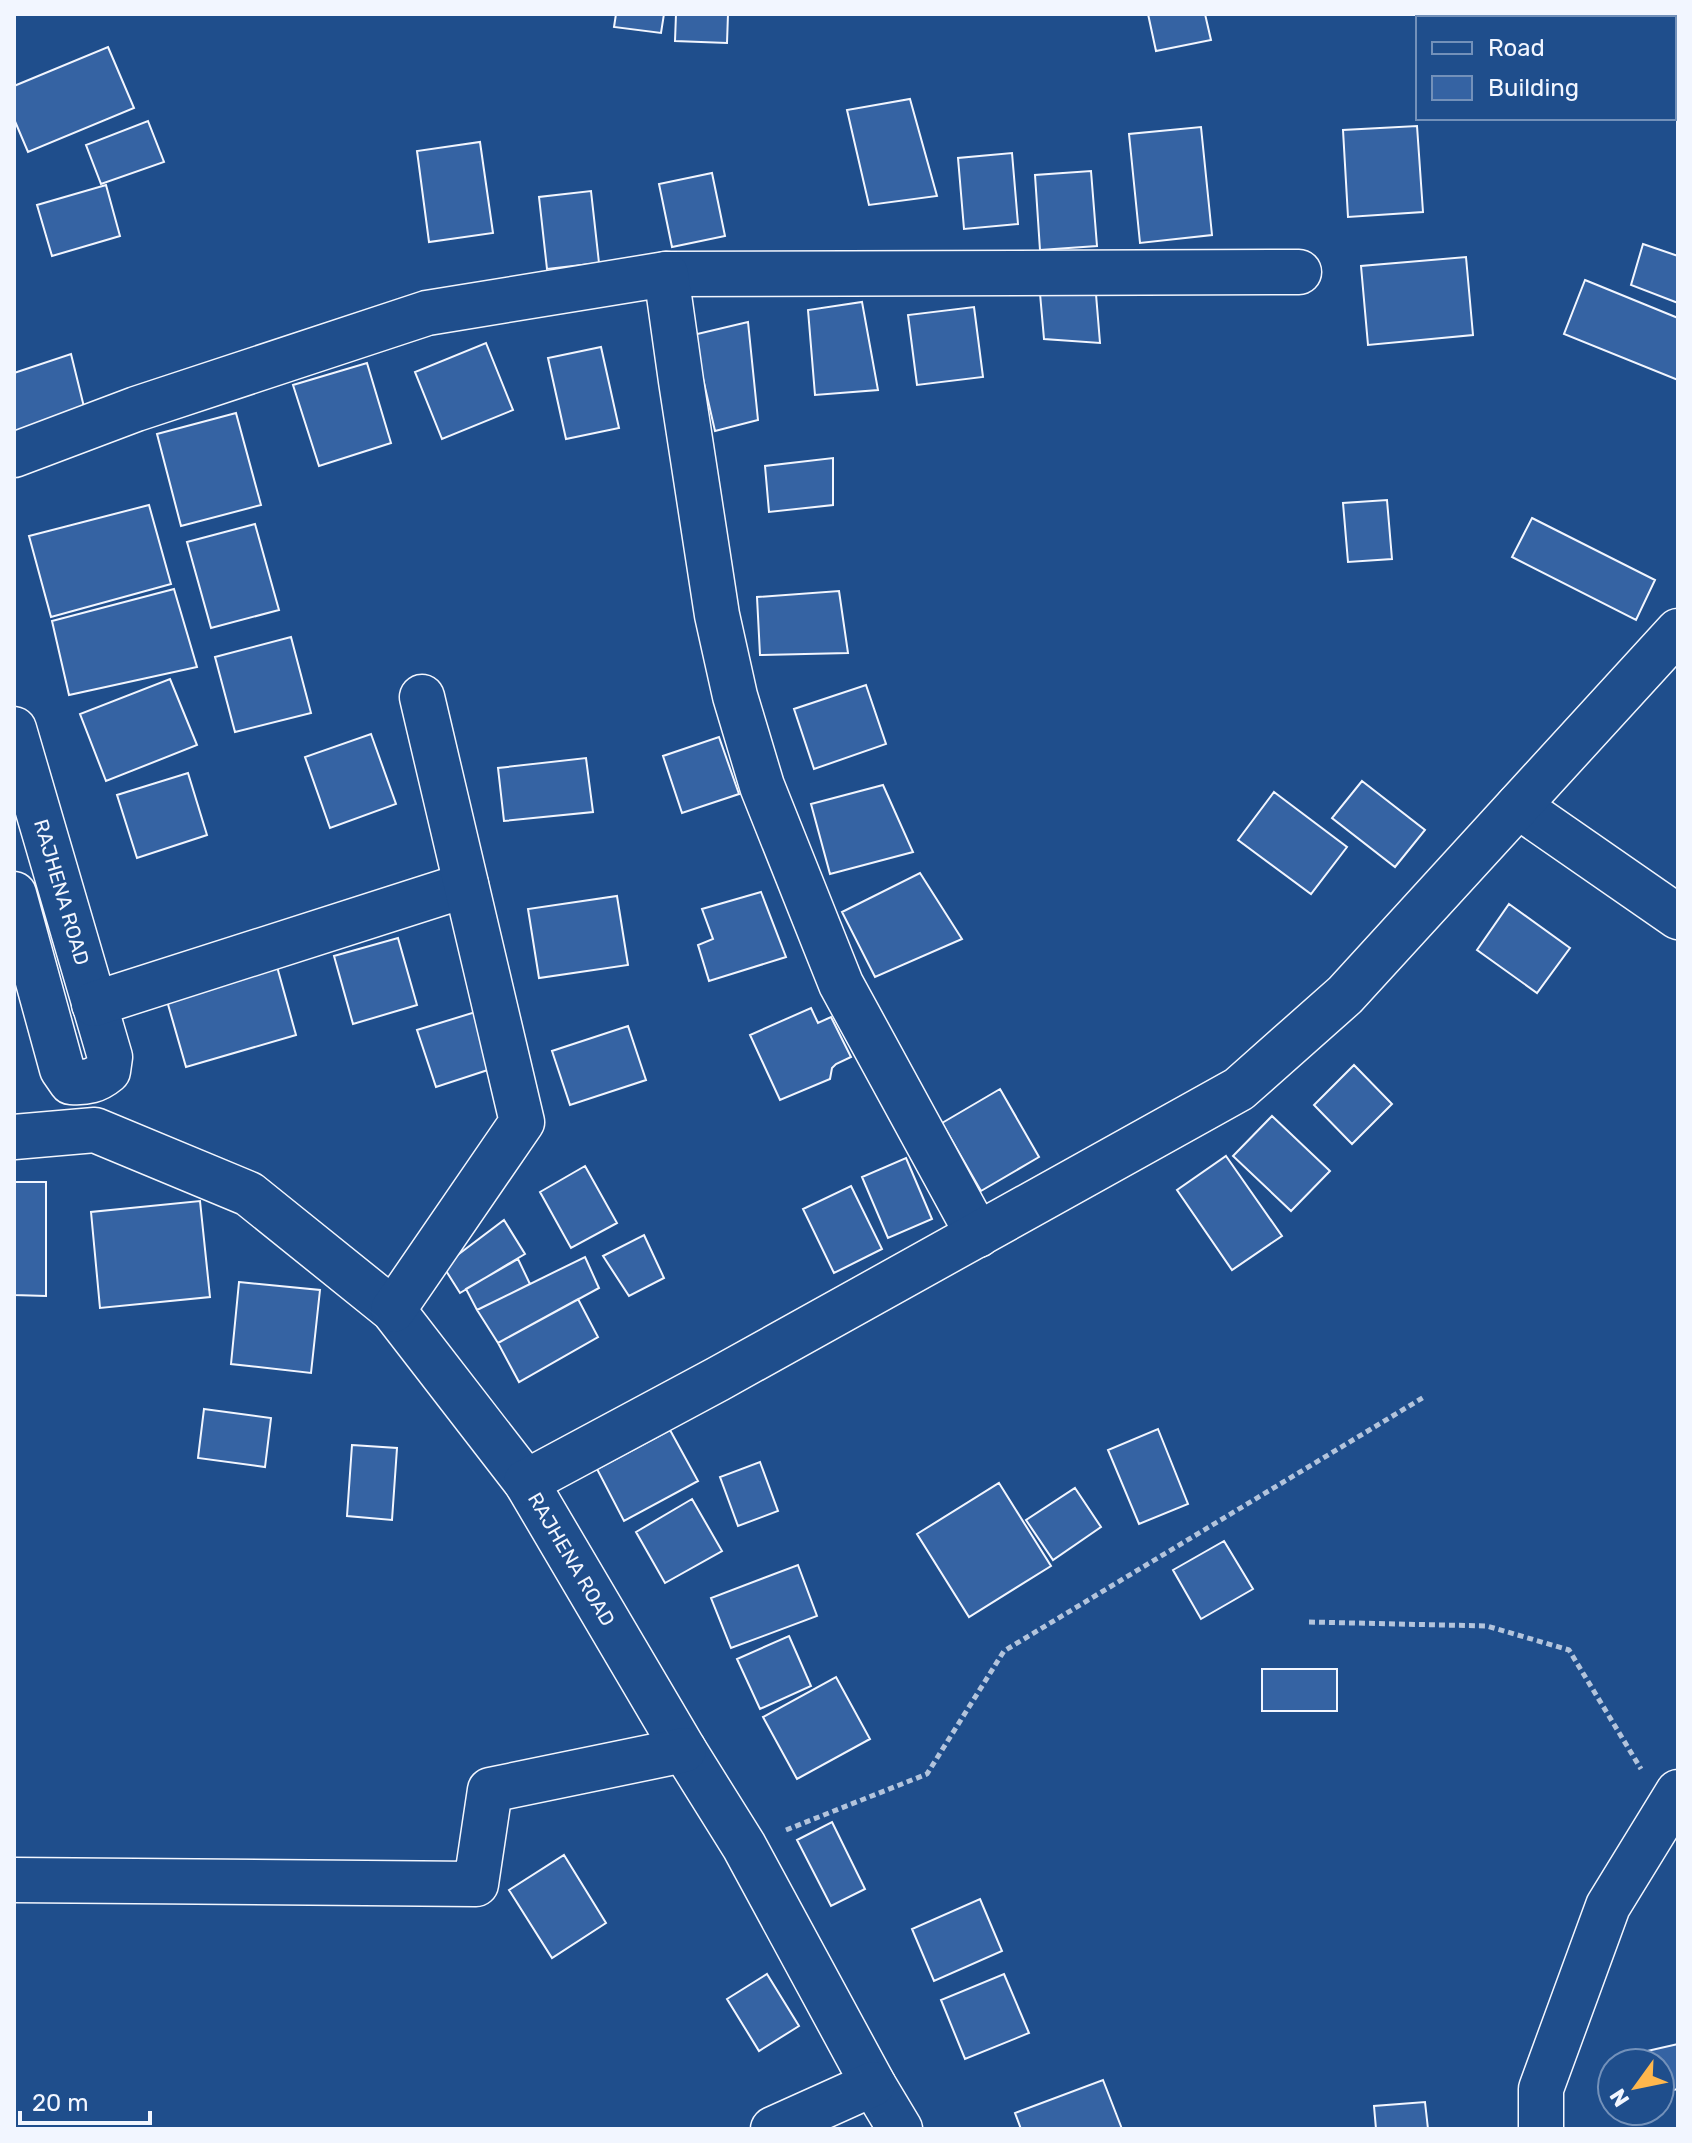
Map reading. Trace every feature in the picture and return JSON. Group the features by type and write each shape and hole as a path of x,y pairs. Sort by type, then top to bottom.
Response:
{"street":[{"path":"14,455 136,409 427,313 666,274 1299,272"},
{"path":"666,274 717,615 735,696 762,786 841,984 978,1235"},
{"path":"526,1482 1239,1089 1345,995 1678,631"},
{"path":"393,1310 522,1122 422,697"},
{"name":"RAJHENA ROAD","path":"14,729 94,1004 87,1069"},
{"path":"1518,806 1678,917"},
{"path":"94,1004 466,885"},
{"path":"14,894 87,1069 95,1130 14,1137"},
{"name":"RAJHENA ROAD","path":"95,1130 249,1194 393,1310 526,1482 744,1846 900,2129"},
{"path":"14,1880 476,1884 490,1790 684,1750"},
{"path":"1541,2129 1541,2089 1608,1906 1672,1802"},
{"path":"773,2129 873,2084"}],"path":[{"path":"744,1846 927,1774 1004,1651 1424,1397"},
{"path":"1309,1622 1487,1626 1569,1650 1672,1802"}],"building":[{"path":"616,14 664,14 661,33 614,27"},
{"path":"676,14 728,14 727,43 675,41"},
{"path":"1148,14 1205,14 1211,40 1156,51"},
{"path":"1594,14 1594,16 1515,16"},
{"path":"108,47 134,108 28,152 14,119 14,86"},
{"path":"910,99 937,196 869,205 847,110"},
{"path":"148,121 164,162 101,184 86,145"},
{"path":"1417,126 1423,212 1348,217 1343,130"},
{"path":"1201,127 1212,235 1140,243 1129,134"},
{"path":"480,142 493,233 429,242 417,151"},
{"path":"1012,153 1018,224 964,229 958,158"},
{"path":"1091,171 1097,246 1040,250 1035,175"},
{"path":"712,173 725,236 672,247 659,184"},
{"path":"106,185 120,236 52,256 37,205"},
{"path":"591,191 599,263 547,269 539,197"},
{"path":"1643,244 1678,256 1678,303 1631,285"},
{"path":"1466,257 1473,335 1368,345 1361,266"},
{"path":"1585,280 1678,318 1678,380 1564,334"},
{"path":"1039,282 1095,282 1100,343 1044,339"},
{"path":"862,302 878,390 815,395 808,310"},
{"path":"974,307 983,377 917,385 908,315"},
{"path":"748,322 758,420 715,431 693,335"},
{"path":"486,343 513,410 442,439 415,372"},
{"path":"601,347 619,428 566,439 548,358"},
{"path":"71,354 85,411 14,435 14,373"},
{"path":"367,363 391,443 319,466 293,385"},
{"path":"236,413 261,505 181,526 157,434"},
{"path":"833,458 833,505 769,512 765,466"},
{"path":"1387,500 1392,559 1348,562 1343,503"},
{"path":"149,505 171,584 51,617 29,536"},
{"path":"1532,518 1655,580 1636,620 1512,557"},
{"path":"255,524 279,610 211,628 187,542"},
{"path":"174,589 197,667 69,695 52,621"},
{"path":"839,591 848,653 760,655 757,597"},
{"path":"291,637 311,713 235,732 215,657"},
{"path":"170,679 197,745 106,781 80,714"},
{"path":"866,685 886,744 814,769 794,709"},
{"path":"371,734 396,804 330,828 305,757"},
{"path":"719,737 739,794 682,813 663,756"},
{"path":"586,758 593,812 504,821 498,768"},
{"path":"188,773 207,835 137,858 117,795"},
{"path":"1362,781 1425,830 1395,867 1332,818"},
{"path":"883,785 913,852 830,874 811,804"},
{"path":"1274,792 1347,847 1311,894 1238,840"},
{"path":"920,873 962,939 875,977 842,912"},
{"path":"761,892 786,957 709,981 698,945 713,939 702,909"},
{"path":"617,896 628,965 539,978 528,909"},
{"path":"1509,904 1570,948 1537,993 1477,950"},
{"path":"398,938 417,1005 353,1024 334,956"},
{"path":"276,963 296,1035 186,1067 165,994"},
{"path":"811,1008 818,1023 831,1017 851,1057 832,1068 830,1079 780,1100 750,1035"},
{"path":"482,1010 500,1066 436,1087 417,1030"},
{"path":"628,1026 646,1080 570,1105 552,1051"},
{"path":"1354,1065 1392,1104 1352,1144 1314,1105"},
{"path":"1000,1089 1039,1157 981,1191 942,1123"},
{"path":"1272,1116 1330,1171 1291,1211 1233,1156"},
{"path":"1226,1156 1282,1236 1232,1270 1177,1190"},
{"path":"906,1158 932,1219 888,1238 862,1177"},
{"path":"585,1166 617,1223 571,1248 540,1192"},
{"path":"14,1182 46,1182 46,1296 14,1295"},
{"path":"851,1186 882,1249 834,1273 803,1209"},
{"path":"200,1201 210,1297 100,1308 91,1212"},
{"path":"504,1220 525,1254 460,1293 443,1266"},
{"path":"644,1235 664,1278 629,1296 603,1256"},
{"path":"585,1257 599,1288 498,1343 477,1310"},
{"path":"518,1259 530,1284 477,1310 466,1289"},
{"path":"239,1282 320,1290 311,1373 231,1364"},
{"path":"578,1299 598,1337 519,1382 498,1343"},
{"path":"204,1409 271,1418 265,1467 198,1458"},
{"path":"1158,1429 1188,1504 1139,1524 1108,1450"},
{"path":"670,1430 698,1481 624,1521 597,1469"},
{"path":"352,1445 397,1448 392,1520 347,1516"},
{"path":"760,1462 778,1511 738,1526 720,1477"},
{"path":"999,1483 1051,1566 969,1617 917,1534"},
{"path":"1075,1488 1101,1527 1053,1560 1026,1520"},
{"path":"692,1499 722,1551 665,1583 636,1532"},
{"path":"1224,1541 1253,1589 1201,1619 1173,1570"},
{"path":"798,1565 817,1616 731,1648 711,1598"},
{"path":"789,1636 811,1686 760,1709 737,1659"},
{"path":"1262,1669 1337,1669 1337,1711 1262,1711"},
{"path":"836,1677 870,1739 797,1779 763,1717"},
{"path":"832,1822 865,1889 831,1906 797,1840"},
{"path":"564,1855 606,1923 552,1958 509,1890"},
{"path":"980,1899 1002,1951 934,1981 912,1929"},
{"path":"767,1974 799,2026 759,2051 727,1999"},
{"path":"1004,1974 1029,2033 965,2059 941,2000"},
{"path":"1678,2044 1678,2089 1676,2047 1665,2047"},
{"path":"1103,2080 1122,2129 1021,2129 1015,2113"},
{"path":"1425,2102 1428,2129 1376,2129 1374,2106"}]}
